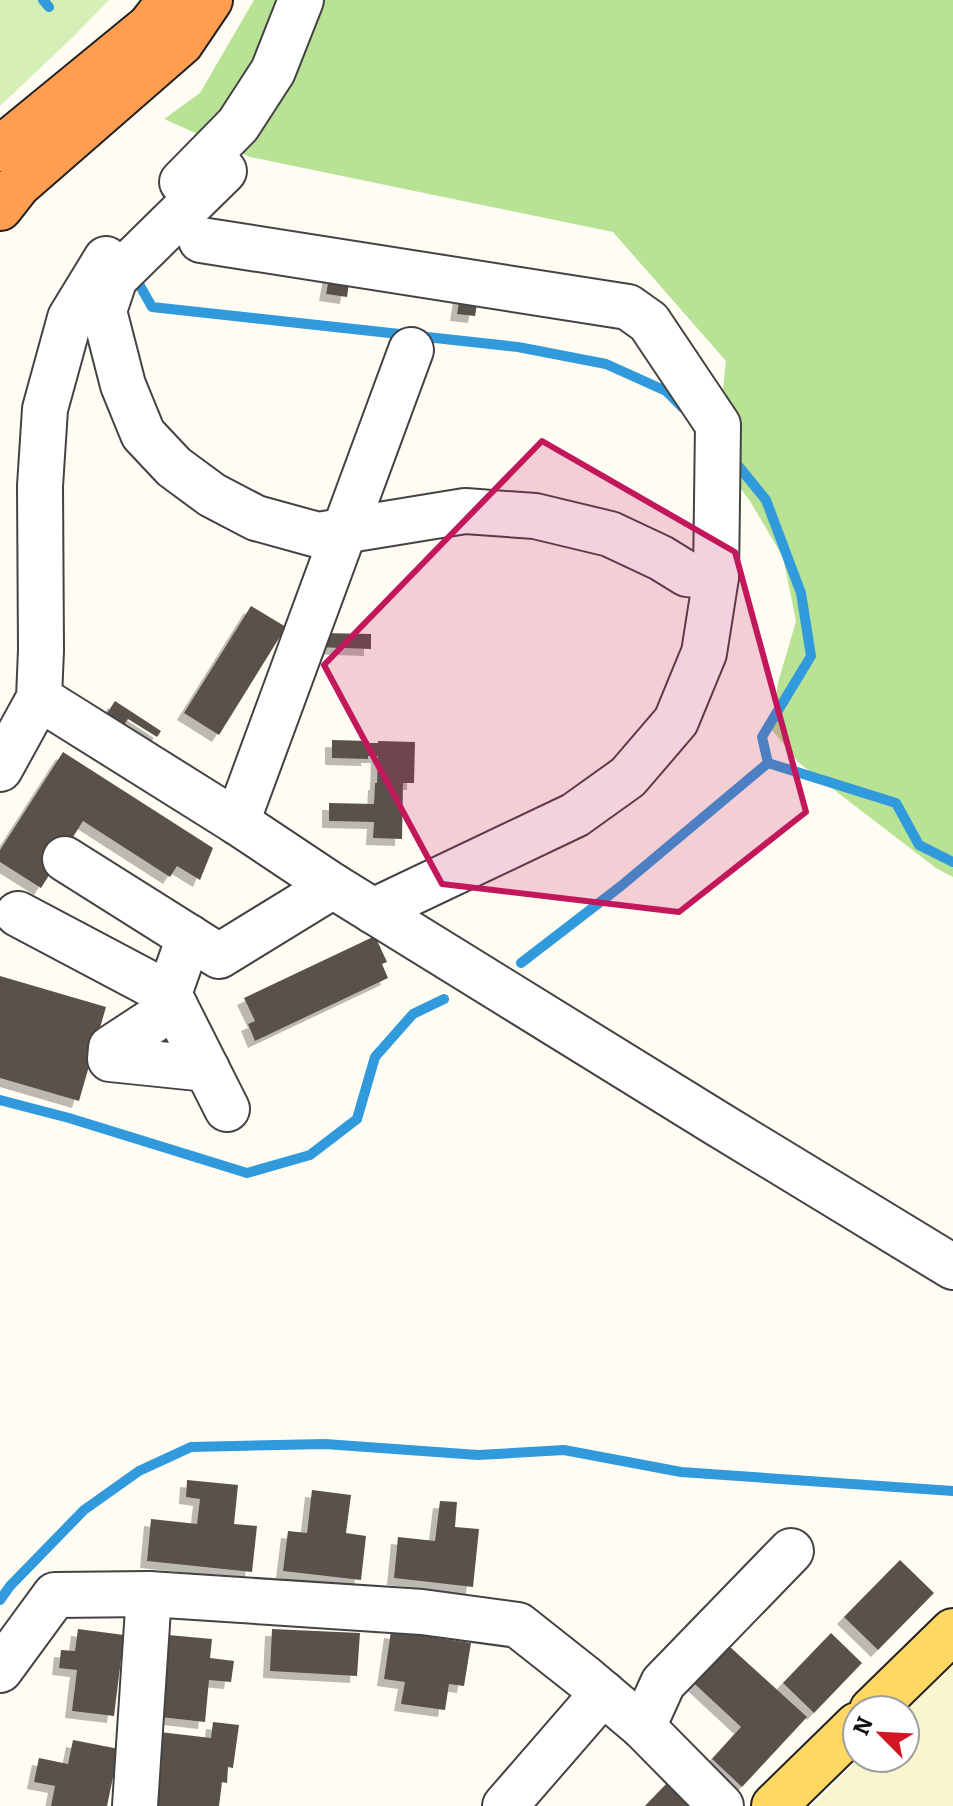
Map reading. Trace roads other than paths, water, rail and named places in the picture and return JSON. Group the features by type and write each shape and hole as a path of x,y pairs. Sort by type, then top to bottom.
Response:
{"highway":[{"path":"0,149 150,26 170,0"},
{"path":"0,208 18,185 181,43 210,0"}],"main road":[{"path":"888,1694 953,1631"},
{"path":"774,1806 841,1741"}],"street":[{"path":"0,769 39,698 40,486 45,409 70,318 104,262 238,125 273,71 301,0"},
{"path":"224,171 115,278 104,311 123,385 143,434 174,467 212,495 256,518 318,535 465,511 535,516 610,534 687,574 716,577"},
{"path":"201,240 628,307 649,322 718,425 716,577 704,653 676,721 628,777 575,815 373,911"},
{"path":"237,822 411,350"},
{"path":"39,698 373,911 953,1267"},
{"path":"65,859 219,956 333,886"},
{"path":"18,914 172,1000 227,1109"},
{"path":"189,937 172,1000 111,1048 110,1059 207,1069"},
{"path":"643,1727 663,1683 791,1551"},
{"path":"0,1670 55,1595 149,1594 422,1612 518,1625 643,1727 721,1806"},
{"path":"135,1806 149,1594"},
{"path":"505,1806 603,1693"}],"waterway":[{"path":"43,0 49,7"},
{"path":"135,277 152,307 518,347 606,364 666,391 683,408"},
{"path":"731,457 766,500 801,593 811,656 762,737 768,763"},
{"path":"521,963 621,886 768,763 896,803 919,845 953,862"},
{"path":"0,1100 247,1173 310,1155 357,1119 375,1057 413,1014 444,999"},
{"path":"0,1600 84,1510 139,1471 191,1447 325,1444 478,1455 564,1450 681,1472 953,1491"}]}
